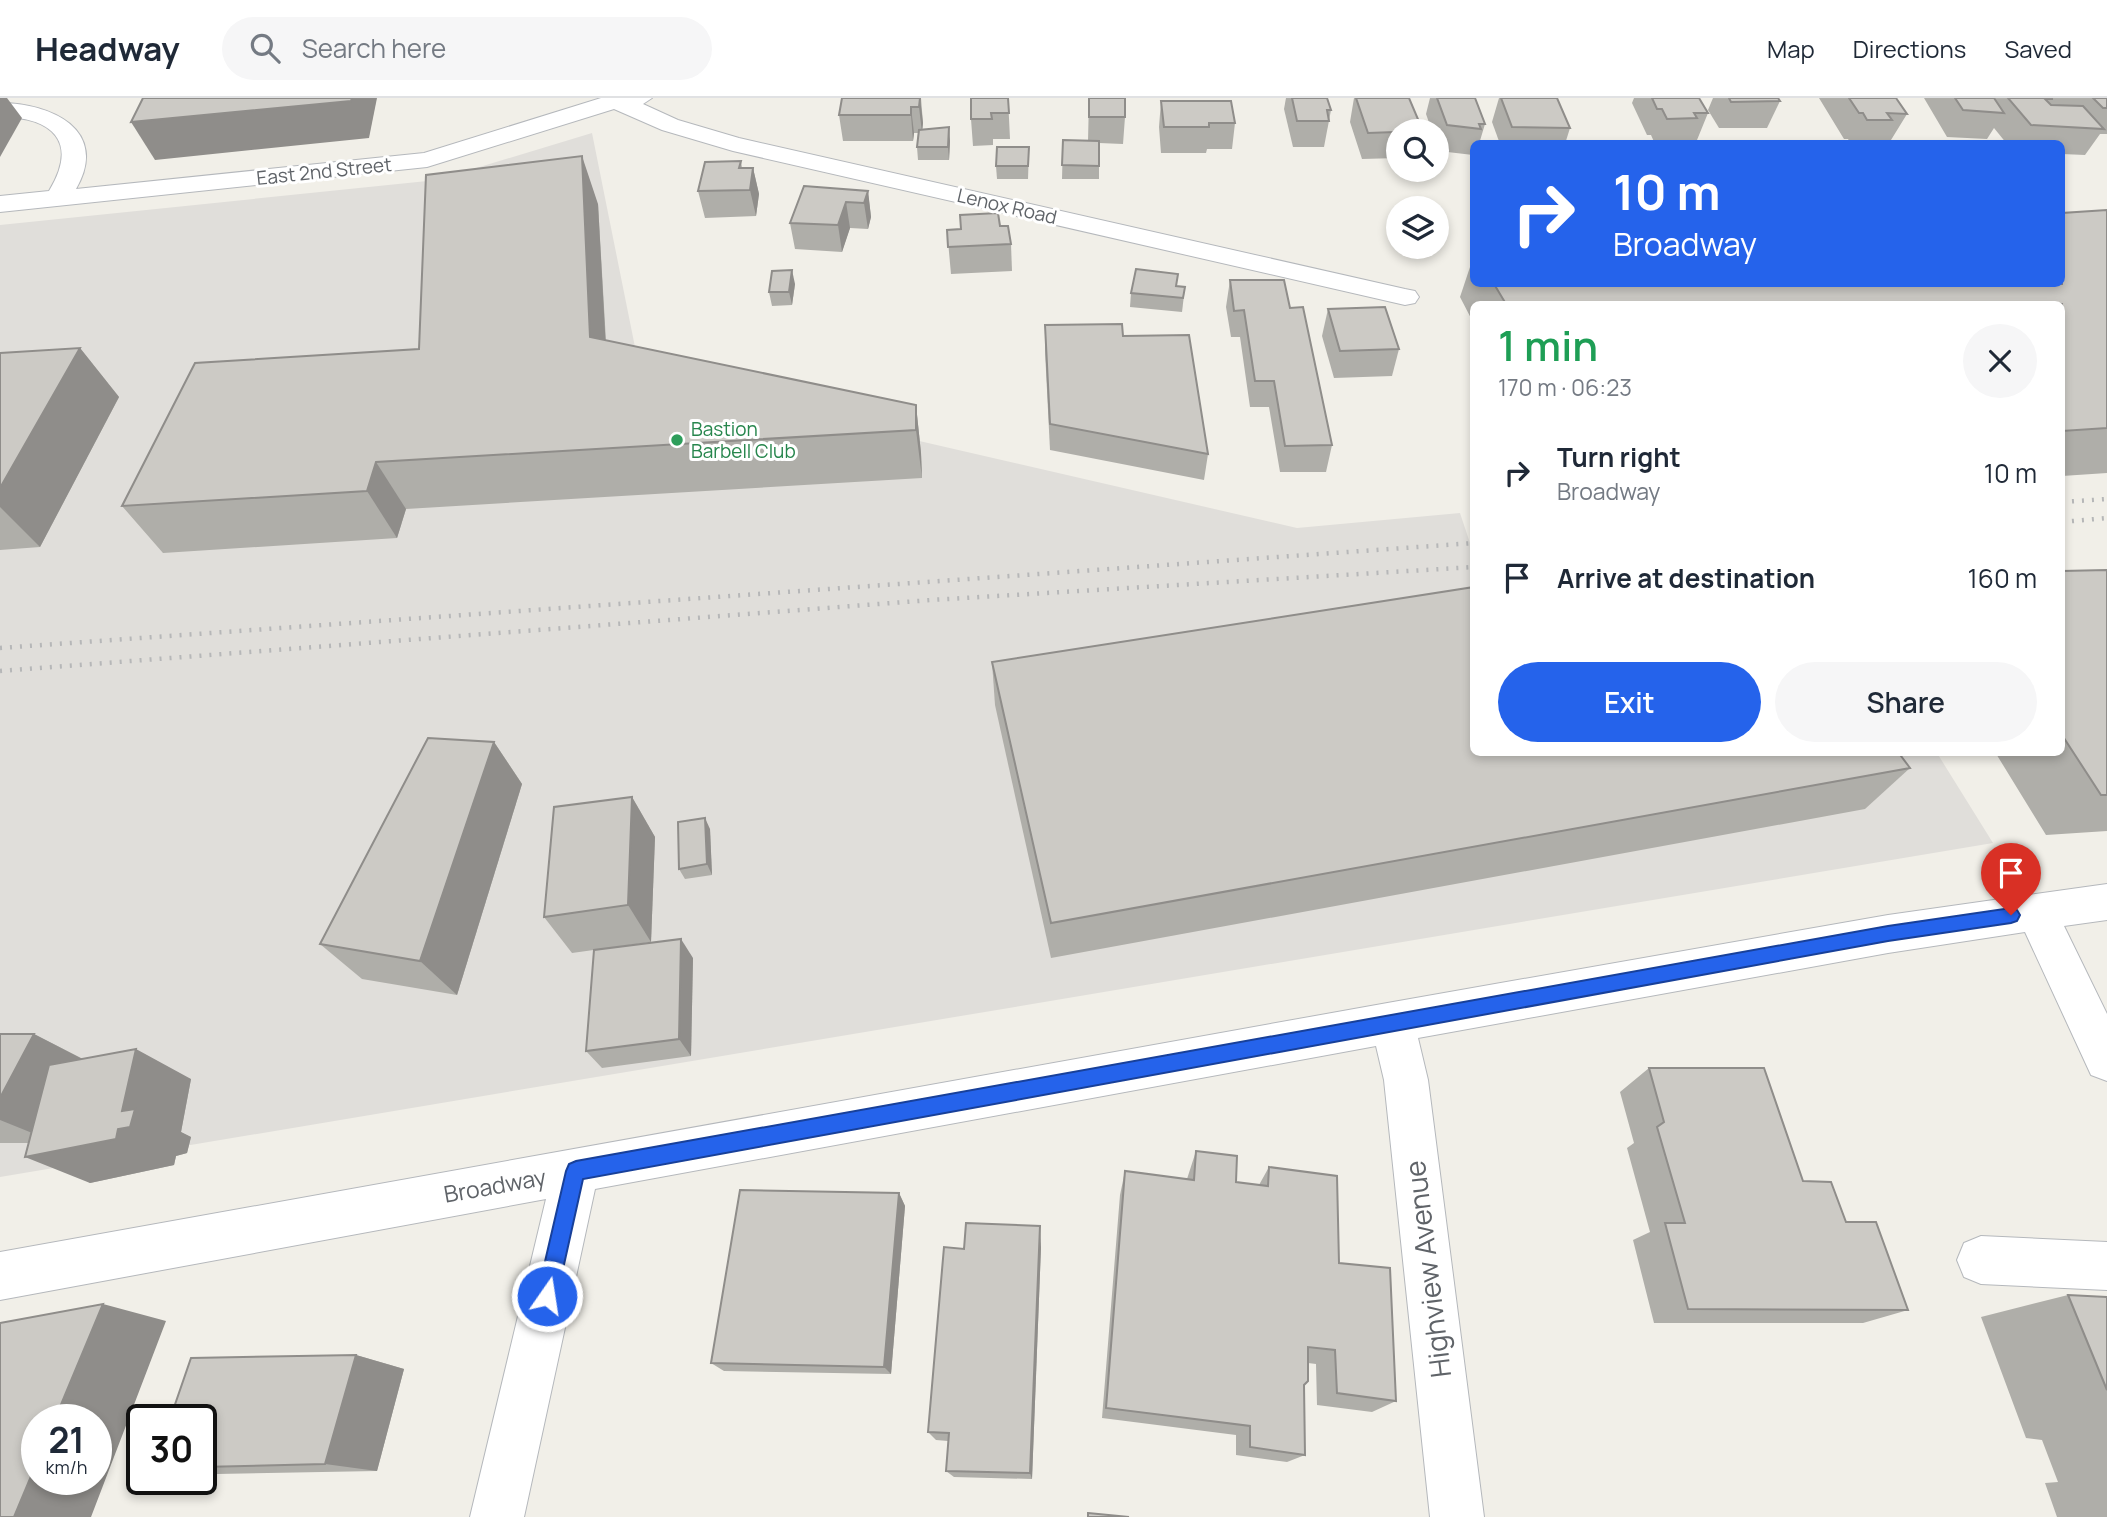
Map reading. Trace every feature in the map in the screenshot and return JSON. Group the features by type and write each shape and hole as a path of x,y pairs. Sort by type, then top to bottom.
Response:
{"street":[{"name":"East 2nd Street","path":"0,204 427,160 624,99"},
{"name":"Lenox Road","path":"624,99 670,125 733,144 1405,297"},
{"path":"0,110 15,108 43,116 66,130 73,148 75,166 59,197"},
{"name":"Broadway","path":"0,1276 1888,934 2107,902"},
{"path":"2036,912 2107,1060"},
{"name":"Highview Avenue","path":"1393,1022 1406,1080 1457,1517"},
{"path":"497,1517 576,1171"},
{"path":"1981,1261 2107,1266"}],"shaded area":[{"path":"592,133 641,377 1297,528 1460,513 1470,543 1470,756 1939,756 1993,843 0,1177 0,225 437,180"}],"building":[{"path":"143,98 352,98 351,101 131,122"},
{"path":"842,98 920,98 919,107 911,107 911,115 839,115"},
{"path":"971,98 1008,98 1009,113 991,113 992,119 971,119"},
{"path":"1089,98 1125,98 1125,117 1089,117"},
{"path":"1292,98 1327,98 1331,110 1327,110 1329,121 1297,121"},
{"path":"1356,98 1409,98 1418,119 1386,119 1386,132 1368,133"},
{"path":"1437,98 1475,98 1485,124 1479,124 1481,129 1449,125 1449,119 1445,119"},
{"path":"1501,98 1557,98 1570,128 1512,127"},
{"path":"1652,98 1699,98 1708,113 1694,113 1697,118 1667,119 1662,109 1657,109"},
{"path":"1729,98 1778,98 1780,101 1731,102"},
{"path":"1849,98 1896,98 1907,114 1887,113 1892,120 1867,120"},
{"path":"1955,98 1994,98 2004,113 1963,110"},
{"path":"2008,98 2052,98 2045,99 2051,105 2083,106 2104,129 2031,125"},
{"path":"2093,98 2107,98 2107,108 2103,108"},
{"path":"1161,101 1231,101 1235,123 1209,123 1209,127 1164,127"},
{"path":"949,127 948,147 917,147 919,130"},
{"path":"1063,140 1099,141 1099,166 1062,165"},
{"path":"997,147 1029,147 1028,166 996,166"},
{"path":"582,156 590,337 916,405 916,430 376,462 367,491 122,506 195,363 419,349 426,175"},
{"path":"741,161 739,168 753,168 750,190 698,191 705,162"},
{"path":"804,186 868,191 864,203 846,202 838,225 790,223"},
{"path":"2107,210 2107,428 2065,431 2065,301 1504,301 1496,287 2065,287 2065,213"},
{"path":"998,213 1000,226 1008,226 1011,244 948,247 947,230 961,229 960,215"},
{"path":"1136,269 1178,274 1176,286 1185,287 1183,298 1131,293"},
{"path":"792,270 789,292 769,292 772,271"},
{"path":"1230,280 1284,280 1290,308 1303,307 1332,445 1285,446 1274,381 1255,381 1244,310 1234,311"},
{"path":"1385,307 1399,349 1340,351 1328,309"},
{"path":"1122,324 1123,336 1189,335 1208,454 1050,424 1045,325"},
{"path":"80,348 0,488 0,353"},
{"path":"2107,570 2107,795 2101,795 2065,740 2065,571"},
{"path":"1470,588 1470,756 1901,756 1910,768 1051,923 992,662"},
{"path":"428,738 494,742 420,961 320,944"},
{"path":"632,797 628,905 544,917 554,807"},
{"path":"705,818 707,864 679,869 678,822"},
{"path":"681,939 679,1039 586,1051 594,950"},
{"path":"0,1034 34,1034 0,1098"},
{"path":"136,1049 122,1111 135,1109 130,1127 118,1129 116,1139 25,1157 49,1065"},
{"path":"1649,1068 1764,1068 1803,1181 1831,1182 1846,1222 1876,1222 1908,1310 1688,1309 1665,1223 1685,1223 1657,1127 1664,1122"},
{"path":"1196,1151 1237,1156 1236,1182 1268,1186 1269,1167 1337,1176 1339,1263 1390,1268 1396,1401 1337,1393 1335,1350 1308,1347 1308,1381 1304,1385 1305,1455 1250,1447 1250,1426 1106,1408 1125,1171 1194,1180"},
{"path":"740,1190 899,1193 884,1367 711,1363"},
{"path":"966,1223 1040,1226 1030,1473 946,1471 949,1433 928,1432 944,1247 964,1249"},
{"path":"2068,1295 2107,1297 2107,1390"},
{"path":"103,1304 61,1404 21,1404 21,1495 23,1495 14,1517 0,1517 0,1323"},
{"path":"356,1355 325,1464 217,1467 217,1404 175,1404 191,1358"},
{"path":"1088,1513 1129,1517 1088,1517"}],"railway":[{"path":"2065,502 2107,499"},
{"path":"2065,522 2107,518"},
{"path":"0,648 1470,543"},
{"path":"0,671 931,600 1470,567"}],"place":[{"name":"Bastion Barbell Club","path":"677,440"}],"route":[{"path":"547,1296 576,1171 1888,934 2011,915"}]}
